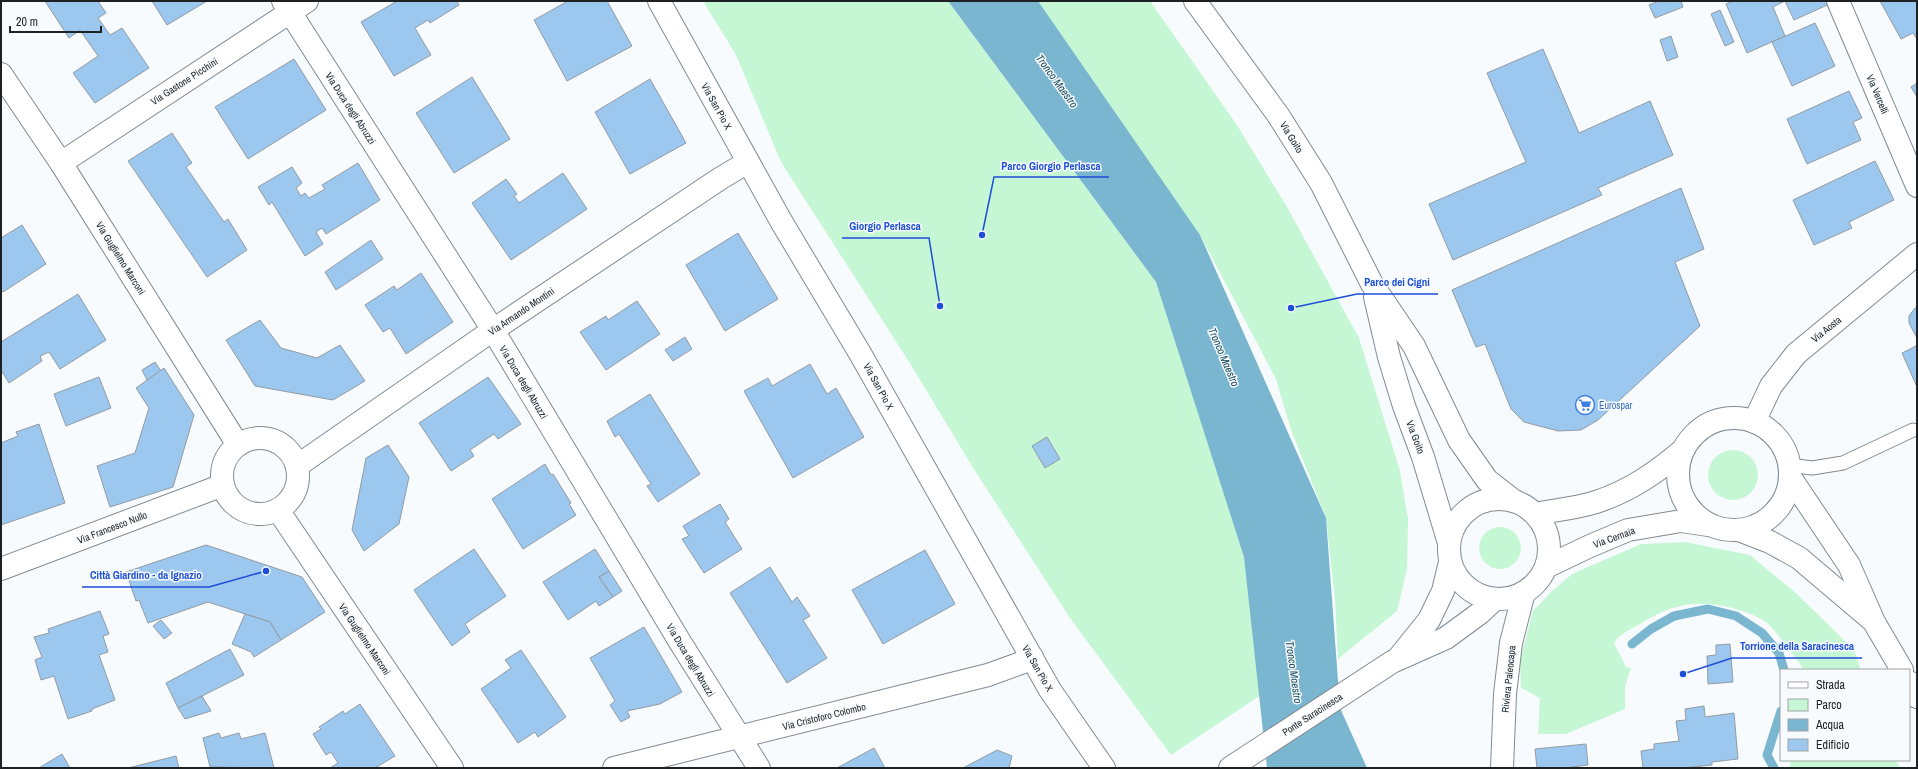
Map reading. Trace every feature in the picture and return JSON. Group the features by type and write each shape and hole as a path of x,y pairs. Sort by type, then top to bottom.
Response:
{"street":[{"name":"Via San Pio X","path":"659,1 748,162 861,355 1050,690 1104,768"},
{"name":"Via Goito","path":"1195,1 1278,115 1317,177 1372,284 1414,346 1459,440 1487,480 1514,501"},
{"name":"Via Vercelli","path":"1838,1 1917,186"},
{"name":"Via Gastone Picchini","path":"61,163 293,5"},
{"name":"Via Duca degli Abruzzi","path":"293,5 493,330 759,768"},
{"name":"Via Guglielmo Marconi","path":"1,74 61,163 238,445"},
{"name":"Via Armando Montini","path":"297,466 493,330 715,182 748,162"},
{"name":"Via Aosta","path":"1754,422 1771,386 1796,354 1917,254"},
{"name":"Via Goito","path":"1372,284 1389,357 1404,406 1423,457 1450,552"},
{"name":"Via Cernaia","path":"1536,514 1596,502 1625,491 1657,473 1683,450 1691,438 1701,428 1714,422 1741,418 1754,422 1774,434 1781,444 1790,471 1849,566 1874,622 1901,669"},
{"path":"253,439 266,439 274,441 286,448 297,466 298,482 294,495 278,510 259,514 251,513 239,508 229,497 223,485 222,478 224,465 228,455 238,445 253,439"},
{"name":"Via Cernaia","path":"1683,450 1678,471 1681,493 1692,512 1710,525"},
{"name":"Via Cernaia","path":"1739,530 1758,525 1775,513 1786,496 1790,471"},
{"name":"Via Francesco Nullo","path":"1,570 223,485"},
{"path":"1398,659 1429,620 1443,591 1450,552 1456,522 1472,507 1493,499 1514,501 1526,506 1536,514 1544,526 1548,539 1549,553 1546,567 1541,577 1524,592 1510,597 1495,599 1476,593 1460,580 1450,552"},
{"name":"Via Guglielmo Marconi","path":"278,510 452,768"},
{"name":"Via Cernaia","path":"1546,567 1628,530 1681,521 1710,525 1719,528 1739,530 1770,542 1799,558 1874,622"},
{"name":"Riviera Paleocapa","path":"1502,768 1505,694 1511,643 1524,592"},
{"path":"1398,659 1446,638 1480,613 1495,599"},
{"name":"Via Cristoforo Colombo","path":"614,768 988,674 1021,663 1032,657"},
{"name":"Ponte Saracinesca","path":"1230,768 1398,659"},
{"path":"1910,684 1917,698"}],"lane":[{"path":"1790,471 1843,463 1913,430"}],"green space":[{"path":"703,1 948,1 1156,282 1238,517 1264,693 1171,755 1070,618 975,471 911,365 781,162 736,55"},
{"path":"1038,1 1150,1 1237,125 1287,207 1359,338 1400,471 1408,519 1407,569 1397,611 1338,659 1335,600 1326,518 1291,430 1276,379 1200,235 1108,109"},
{"path":"1733,450 1747,454 1754,461 1758,475 1754,489 1747,496 1733,500 1719,496 1712,489 1708,475 1712,461 1719,454"},
{"path":"1496,527 1504,527 1512,530 1518,536 1521,548 1518,560 1512,566 1504,569 1496,569 1488,566 1482,560 1479,552 1479,544 1482,536 1488,530"},
{"path":"1685,542 1750,555 1797,594 1854,650 1861,669 1802,669 1783,642 1767,623 1754,615 1743,611 1710,604 1687,605 1672,608 1657,614 1625,632 1614,643 1626,667 1631,668 1625,686 1625,709 1566,734 1538,734 1540,698 1521,688 1520,660 1533,611 1552,591 1572,574 1641,544"},
{"path":"1791,761 1896,761 1900,768 1790,768"}],"water":[{"name":"Tronco Maestro","path":"948,1 1038,1 1200,235 1326,518 1340,708 1367,768 1267,768 1244,557 1156,282"}],"building":[{"path":"45,1 98,1 106,13 98,18 110,35 122,28 149,68 95,103 73,73 98,56 80,30 69,38"},
{"path":"152,1 207,1 167,25"},
{"path":"397,1 457,1 459,5 430,23 428,20 415,28 431,55 394,76 361,22"},
{"path":"568,1 607,1 632,46 567,81 534,20"},
{"path":"1659,1 1681,1 1683,7 1655,18 1649,5"},
{"path":"1733,1 1785,1 1773,7 1785,36 1747,53 1726,4"},
{"path":"1785,1 1833,1 1834,2 1794,20"},
{"path":"1880,1 1917,1 1917,39 1913,33 1901,39"},
{"path":"1720,10 1734,42 1725,46 1711,14"},
{"path":"1815,23 1835,66 1792,86 1772,42"},
{"path":"1671,36 1678,57 1667,61 1660,40"},
{"path":"1543,49 1579,133 1650,101 1673,155 1598,188 1602,195 1453,260 1429,204 1526,162 1487,73"},
{"path":"294,59 326,110 248,159 215,107"},
{"path":"472,77 510,139 454,173 416,113"},
{"path":"650,79 686,143 630,174 595,112"},
{"path":"1917,83 1917,97 1911,87"},
{"path":"1849,91 1862,118 1853,122 1861,140 1807,164 1787,119"},
{"path":"172,133 192,163 186,167 224,222 228,219 247,250 207,277 128,161"},
{"path":"1875,161 1894,200 1849,222 1852,228 1814,245 1793,200"},
{"path":"358,163 380,200 326,234 322,228 316,232 323,244 305,256 272,202 269,205 258,187 292,167 302,183 296,188 301,196 305,193 309,198 325,189 322,185"},
{"path":"563,173 587,209 511,260 472,203 506,179 517,194 514,196 519,203"},
{"path":"1681,188 1704,249 1675,262 1700,326 1598,420 1581,430 1558,431 1524,422 1511,409 1485,344 1476,347 1452,290"},
{"path":"22,225 46,264 3,292 1,290 1,238"},
{"path":"738,233 778,299 725,331 686,265"},
{"path":"371,240 383,259 336,290 325,272"},
{"path":"421,273 453,322 406,354 390,328 383,332 365,305 394,286 397,290"},
{"path":"78,294 106,340 60,369 49,352 40,356 42,361 9,383 1,370 1,342"},
{"path":"637,301 660,334 606,370 580,332 606,316 608,320"},
{"path":"1915,308 1917,308 1917,338 1909,323 1909,316"},
{"path":"260,320 281,348 317,358 340,345 365,381 333,400 255,386 226,340"},
{"path":"685,337 692,349 673,361 665,350"},
{"path":"1917,343 1917,387 1902,353 1916,346"},
{"path":"155,362 161,371 147,380 142,370"},
{"path":"810,364 827,394 836,388 864,437 793,478 744,391 768,378 772,386"},
{"path":"164,368 194,415 173,487 110,507 97,466 135,453 149,408 136,388"},
{"path":"99,377 111,408 66,426 54,394"},
{"path":"488,377 521,424 498,439 494,434 470,450 474,456 451,471 419,423"},
{"path":"650,394 700,474 658,502 647,486 651,484 619,434 615,437 607,421"},
{"path":"39,424 65,503 1,525 1,443 18,436 16,432"},
{"path":"1047,437 1060,459 1045,468 1032,446"},
{"path":"388,445 409,477 399,524 364,551 352,530 366,458"},
{"path":"545,464 571,503 569,504 576,515 523,549 492,499"},
{"path":"720,504 729,519 725,522 742,549 704,573 682,539 689,536 683,526"},
{"path":"206,545 302,577 325,612 281,640 270,622 208,602 148,623 139,600 136,601 126,572"},
{"path":"474,549 506,596 465,624 470,632 452,646 414,590"},
{"path":"595,549 609,571 599,577 613,597 599,606 596,601 568,620 543,582"},
{"path":"925,550 955,604 883,644 852,590"},
{"path":"770,567 792,602 797,597 810,616 803,620 827,658 787,683 730,593"},
{"path":"609,571 622,591 613,597 599,577"},
{"path":"100,611 109,634 103,636 108,652 99,655 115,700 92,709 92,711 68,719 54,676 41,680 35,660 42,657 34,637 49,633 48,629"},
{"path":"245,614 270,622 281,640 254,657 251,652 232,644"},
{"path":"161,620 172,633 164,639 153,626"},
{"path":"644,627 682,692 660,704 627,711 630,717 621,722 610,705 615,701 590,658"},
{"path":"1730,644 1733,682 1708,684 1707,656 1716,655 1716,645"},
{"path":"230,649 244,675 178,708 166,683"},
{"path":"521,650 566,717 538,737 535,732 518,743 481,689 511,668 505,660"},
{"path":"202,696 211,711 185,719 178,708"},
{"path":"360,704 395,756 375,768 330,768 338,763 331,752 326,755 313,734 321,729 319,727 343,711 345,714"},
{"path":"1704,706 1705,717 1734,713 1738,759 1712,762 1712,765 1684,768 1643,768 1641,751 1654,749 1654,744 1679,741 1676,721 1686,720 1685,709"},
{"path":"219,733 221,738 239,733 241,739 265,733 274,768 210,767 203,738"},
{"path":"1586,744 1588,765 1572,768 1537,768 1535,749"},
{"path":"874,748 885,768 837,768"},
{"path":"997,750 1012,756 1009,768 963,768"},
{"path":"62,754 70,768 39,768"},
{"path":"176,756 179,768 128,768"}],"waterway":[{"path":"1632,644 1651,629 1674,616 1708,609 1736,616 1762,633 1779,653 1784,669"},
{"path":"1774,768 1767,755 1780,714"}],"place":[{"name":"Parco Giorgio Perlasca","path":"982,235"},
{"name":"Giorgio Perlasca","path":"940,306"},
{"name":"Parco dei Cigni","path":"1291,308"},
{"name":"Eurospar","path":"1585,405"},
{"name":"Città Giardino - da Ignazio","path":"266,571"},
{"name":"Torrione della Saracinesca","path":"1683,674"}]}
